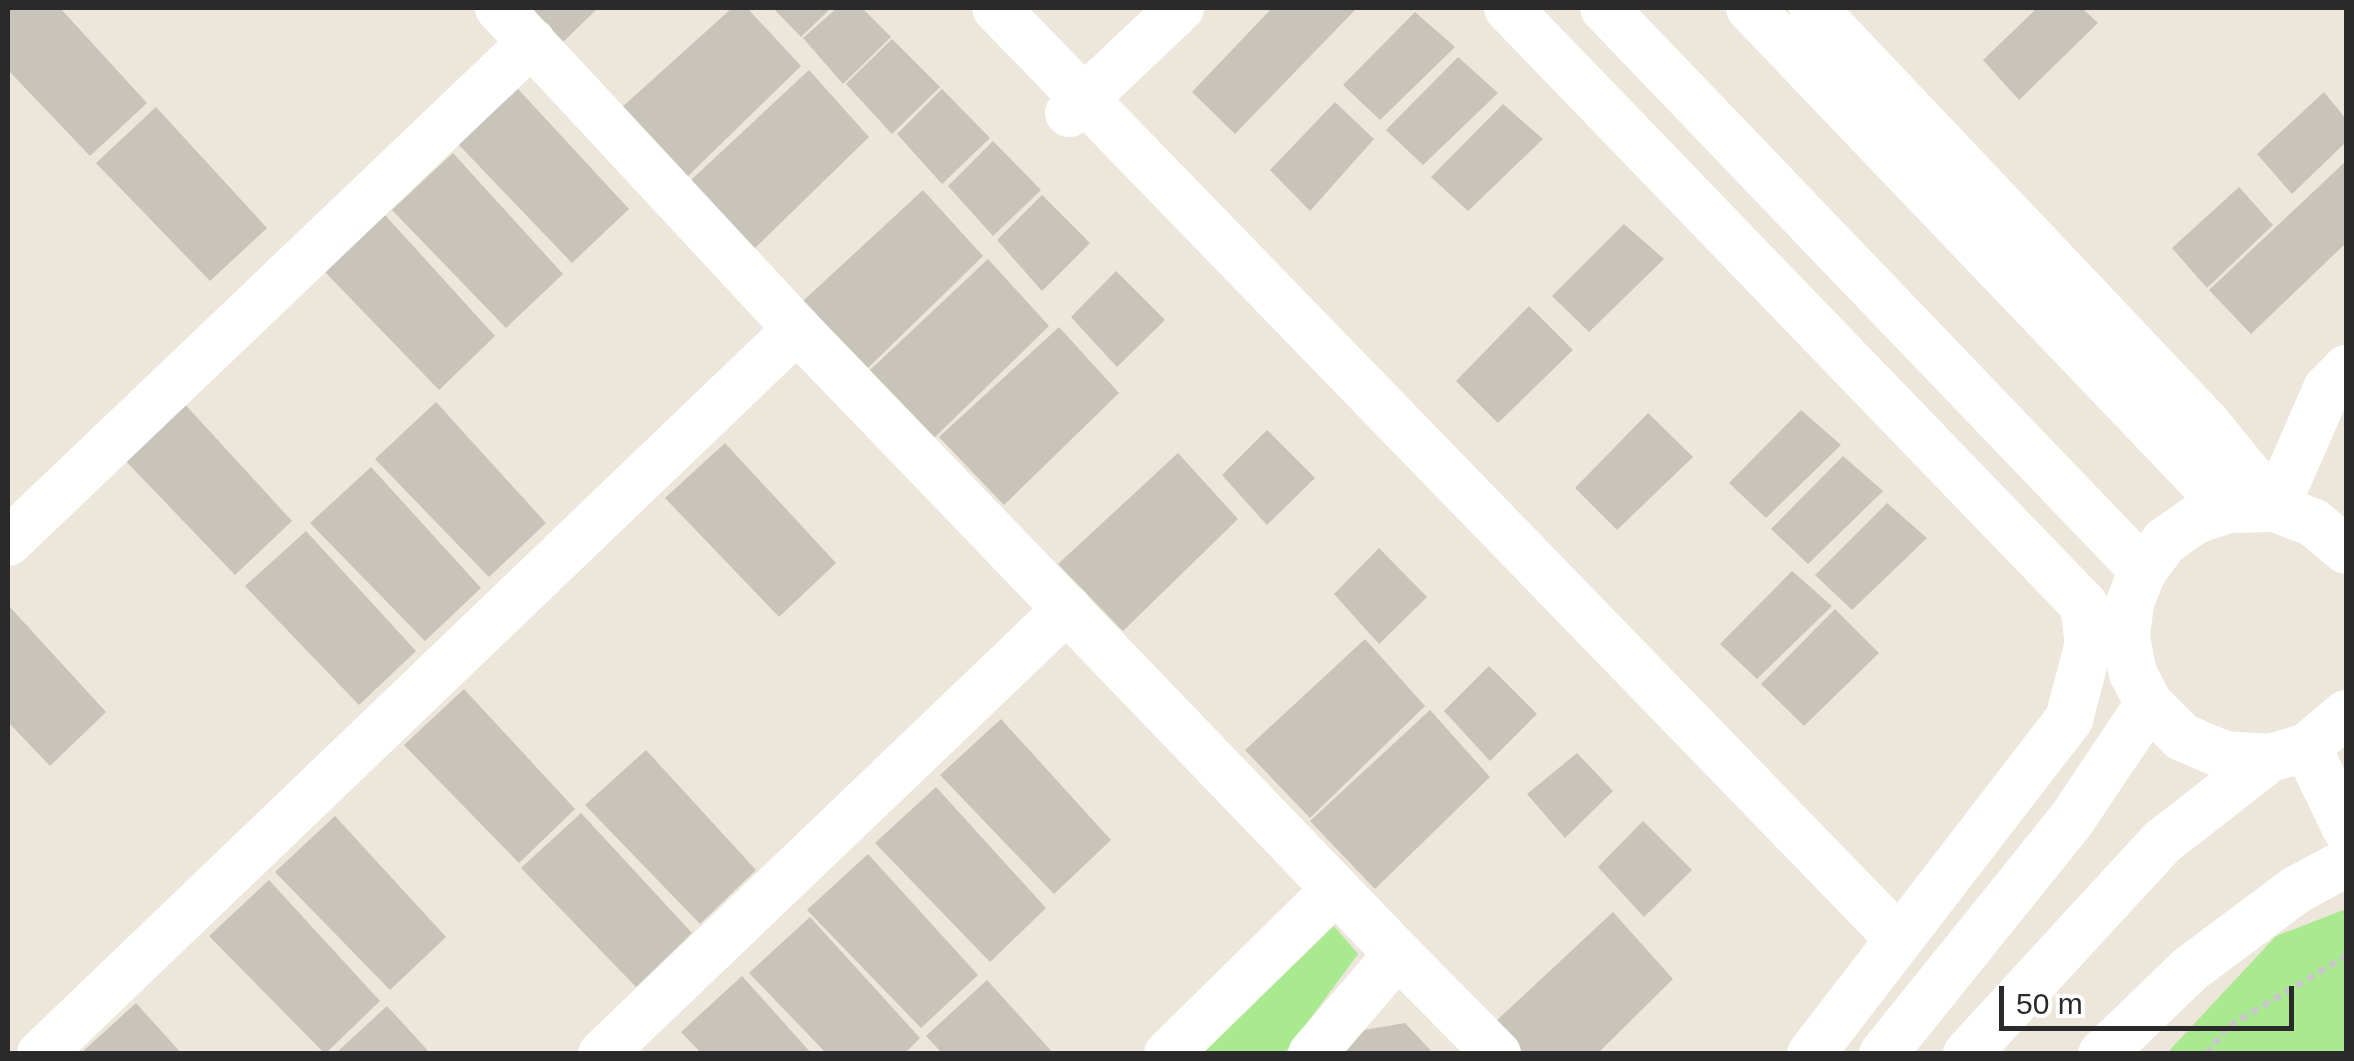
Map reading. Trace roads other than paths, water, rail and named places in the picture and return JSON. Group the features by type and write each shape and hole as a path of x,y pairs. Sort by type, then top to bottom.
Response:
{"street":[{"path":"499,8 796,329 1497,1054"},
{"path":"996,8 1076,107 1900,939"},
{"path":"1076,107 1180,8"},
{"path":"1508,8 2084,604 2089,644 2069,719 1812,1054"},
{"path":"1604,8 2143,570"},
{"path":"1750,8 2252,508 2314,523 2346,549"},
{"path":"1813,8 2206,424 2252,508"},
{"path":"8,542 532,42"},
{"path":"40,1054 796,329"},
{"path":"2252,508 2327,388 2346,369"},
{"path":"2288,752 2224,755 2182,737 2149,704 2133,673 2126,638 2130,603 2143,570 2165,541 2195,520 2252,508 2346,502"},
{"path":"602,1054 1067,609"},
{"path":"1883,1054 2072,819 2149,704"},
{"path":"1967,1054 2162,842 2346,714"},
{"path":"2288,752 2346,828"},
{"path":"2102,1054 2190,969 2296,890 2346,863"},
{"path":"1168,1054 1336,889"},
{"path":"1312,1054 1398,954"}]}
